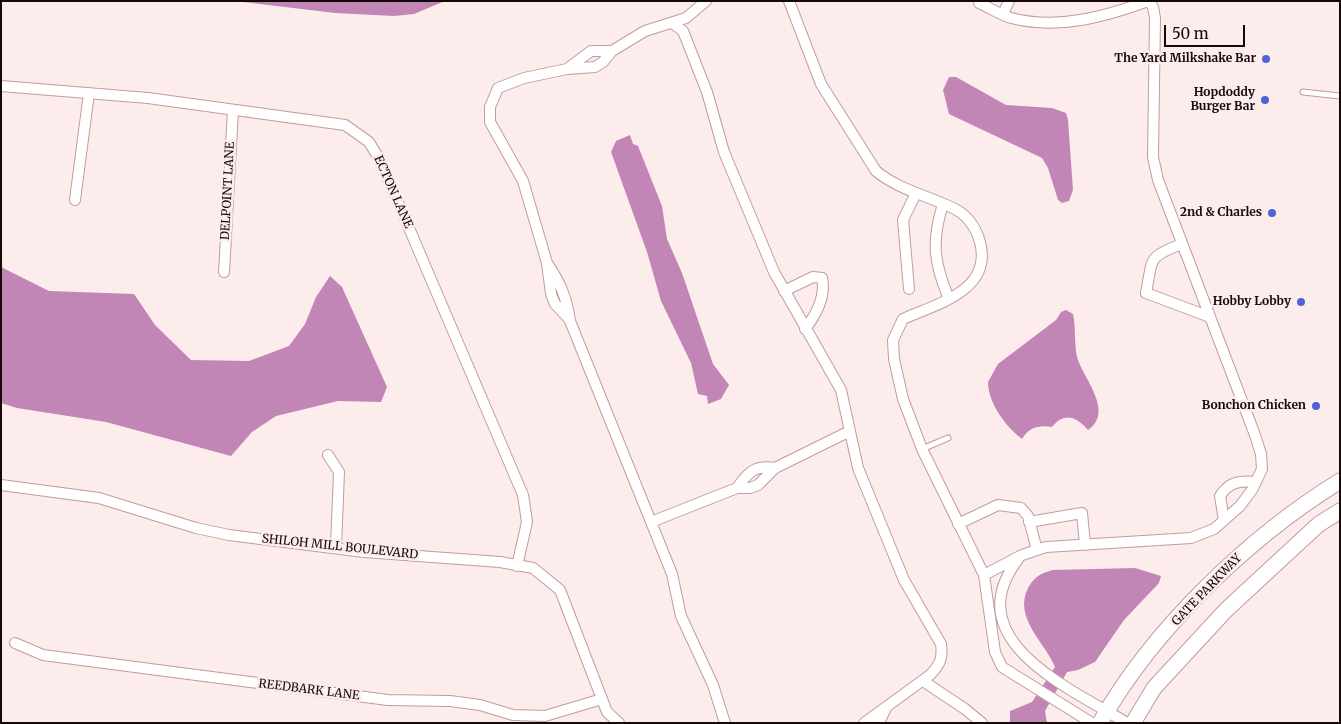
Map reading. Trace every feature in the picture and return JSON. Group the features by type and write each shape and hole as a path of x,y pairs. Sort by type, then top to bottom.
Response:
{"main road":[{"name":"GATE PARKWAY","path":"1104,717 1140,664 1192,604 1231,564 1293,514 1340,481"},
{"path":"1133,723 1154,688 1226,610 1319,524 1340,511"}],"street":[{"path":"706,1 686,18 645,31 612,51 604,62 595,67 524,78 498,88 490,107 490,122 523,181 547,262 562,286 567,299 570,321 672,574 681,616 713,684 725,723"},
{"path":"789,1 820,84 876,171 887,180 957,210 972,223 982,248 978,276 970,286 949,299 902,319 893,340 894,359 902,399 922,449 984,575 995,652 1002,667 1092,723"},
{"path":"1003,14 1009,1"},
{"path":"980,3 1010,18 1032,21 1073,22 1110,15 1148,1 1153,7 1155,18 1153,157 1158,180 1261,454 1262,469 1240,506 1214,529 1191,538 1046,547 1022,555 984,575"},
{"path":"672,22 683,31 707,92 724,152 747,211 784,291 841,390 858,468 904,580 941,644 943,655 939,666 923,681 864,723"},
{"path":"567,70 592,51 612,51"},
{"name":"ECTON LANE","path":"1,86 148,98 345,125 369,142 380,160 523,494 526,522 517,566"},
{"path":"75,200 89,94"},
{"name":"DELPOINT LANE","path":"224,272 233,110"},
{"path":"909,289 903,220 916,193"},
{"path":"943,204 936,226 935,257 938,274 949,299"},
{"path":"1182,244 1157,253 1152,262 1146,293 1210,317"},
{"path":"784,291 813,277 822,278 824,287 816,314 805,329"},
{"path":"651,522 737,488 750,488 758,484 775,468 850,432"},
{"path":"328,455 340,472 336,547"},
{"path":"737,488 745,475 754,468 775,468"},
{"path":"1224,520 1220,496 1224,488 1243,481 1256,482"},
{"name":"SHILOH MILL BOULEVARD","path":"1,485 99,498 196,528 229,535 364,552 449,557 533,568 560,590 607,712 619,723"},
{"path":"958,524 998,505 1021,508 1029,522 1037,550"},
{"path":"1029,522 1082,513 1085,545"},
{"path":"1022,555 1007,574 1000,600 1000,611 1006,631 1016,648 1038,668 1072,689 1104,717 1127,723"},
{"name":"REEDBARK LANE","path":"15,643 43,655 388,700 450,701 480,705 513,715 545,716 602,699"},
{"path":"923,681 979,722"},
{"path":"879,723 886,708"}],"lane":[{"path":"1303,92 1340,96"},
{"path":"922,449 948,438"}],"shaded area":[{"path":"235,1 445,1 414,14 394,16 335,13"},
{"path":"949,77 956,77 1006,105 1052,108 1066,113 1073,190 1069,201 1062,203 1058,200 1048,168 1042,158 949,114 943,90"},
{"path":"630,135 633,144 638,146 662,206 667,239 682,273 713,364 729,385 721,399 708,404 707,396 698,394 691,363 661,301 647,252 611,152 616,141"},
{"path":"1,267 49,291 134,294 155,325 191,360 249,361 289,346 305,324 316,297 330,276 342,287 387,387 381,402 338,401 276,416 252,432 231,456 106,422 17,408 1,403"},
{"path":"1066,310 1073,314 1077,357 1098,405 1099,414 1096,423 1088,430 1074,419 1061,419 1052,427 1043,426 1031,429 1022,439 999,414 991,398 988,382 998,364 1056,320 1061,312"},
{"path":"1135,568 1161,576 1159,583 1124,620 1095,662 1078,670 1067,672 1045,711 1047,723 1010,723 1010,711 1032,702 1055,667 1027,620 1024,609 1024,599 1028,588 1035,578 1053,570"}],"place":[{"name":"The Yard Milkshake Bar","path":"1266,59"},
{"name":"Hopdoddy Burger Bar","path":"1265,100"},
{"name":"2nd & Charles","path":"1272,213"},
{"name":"Hobby Lobby","path":"1301,302"},
{"name":"Bonchon Chicken","path":"1316,406"}]}
